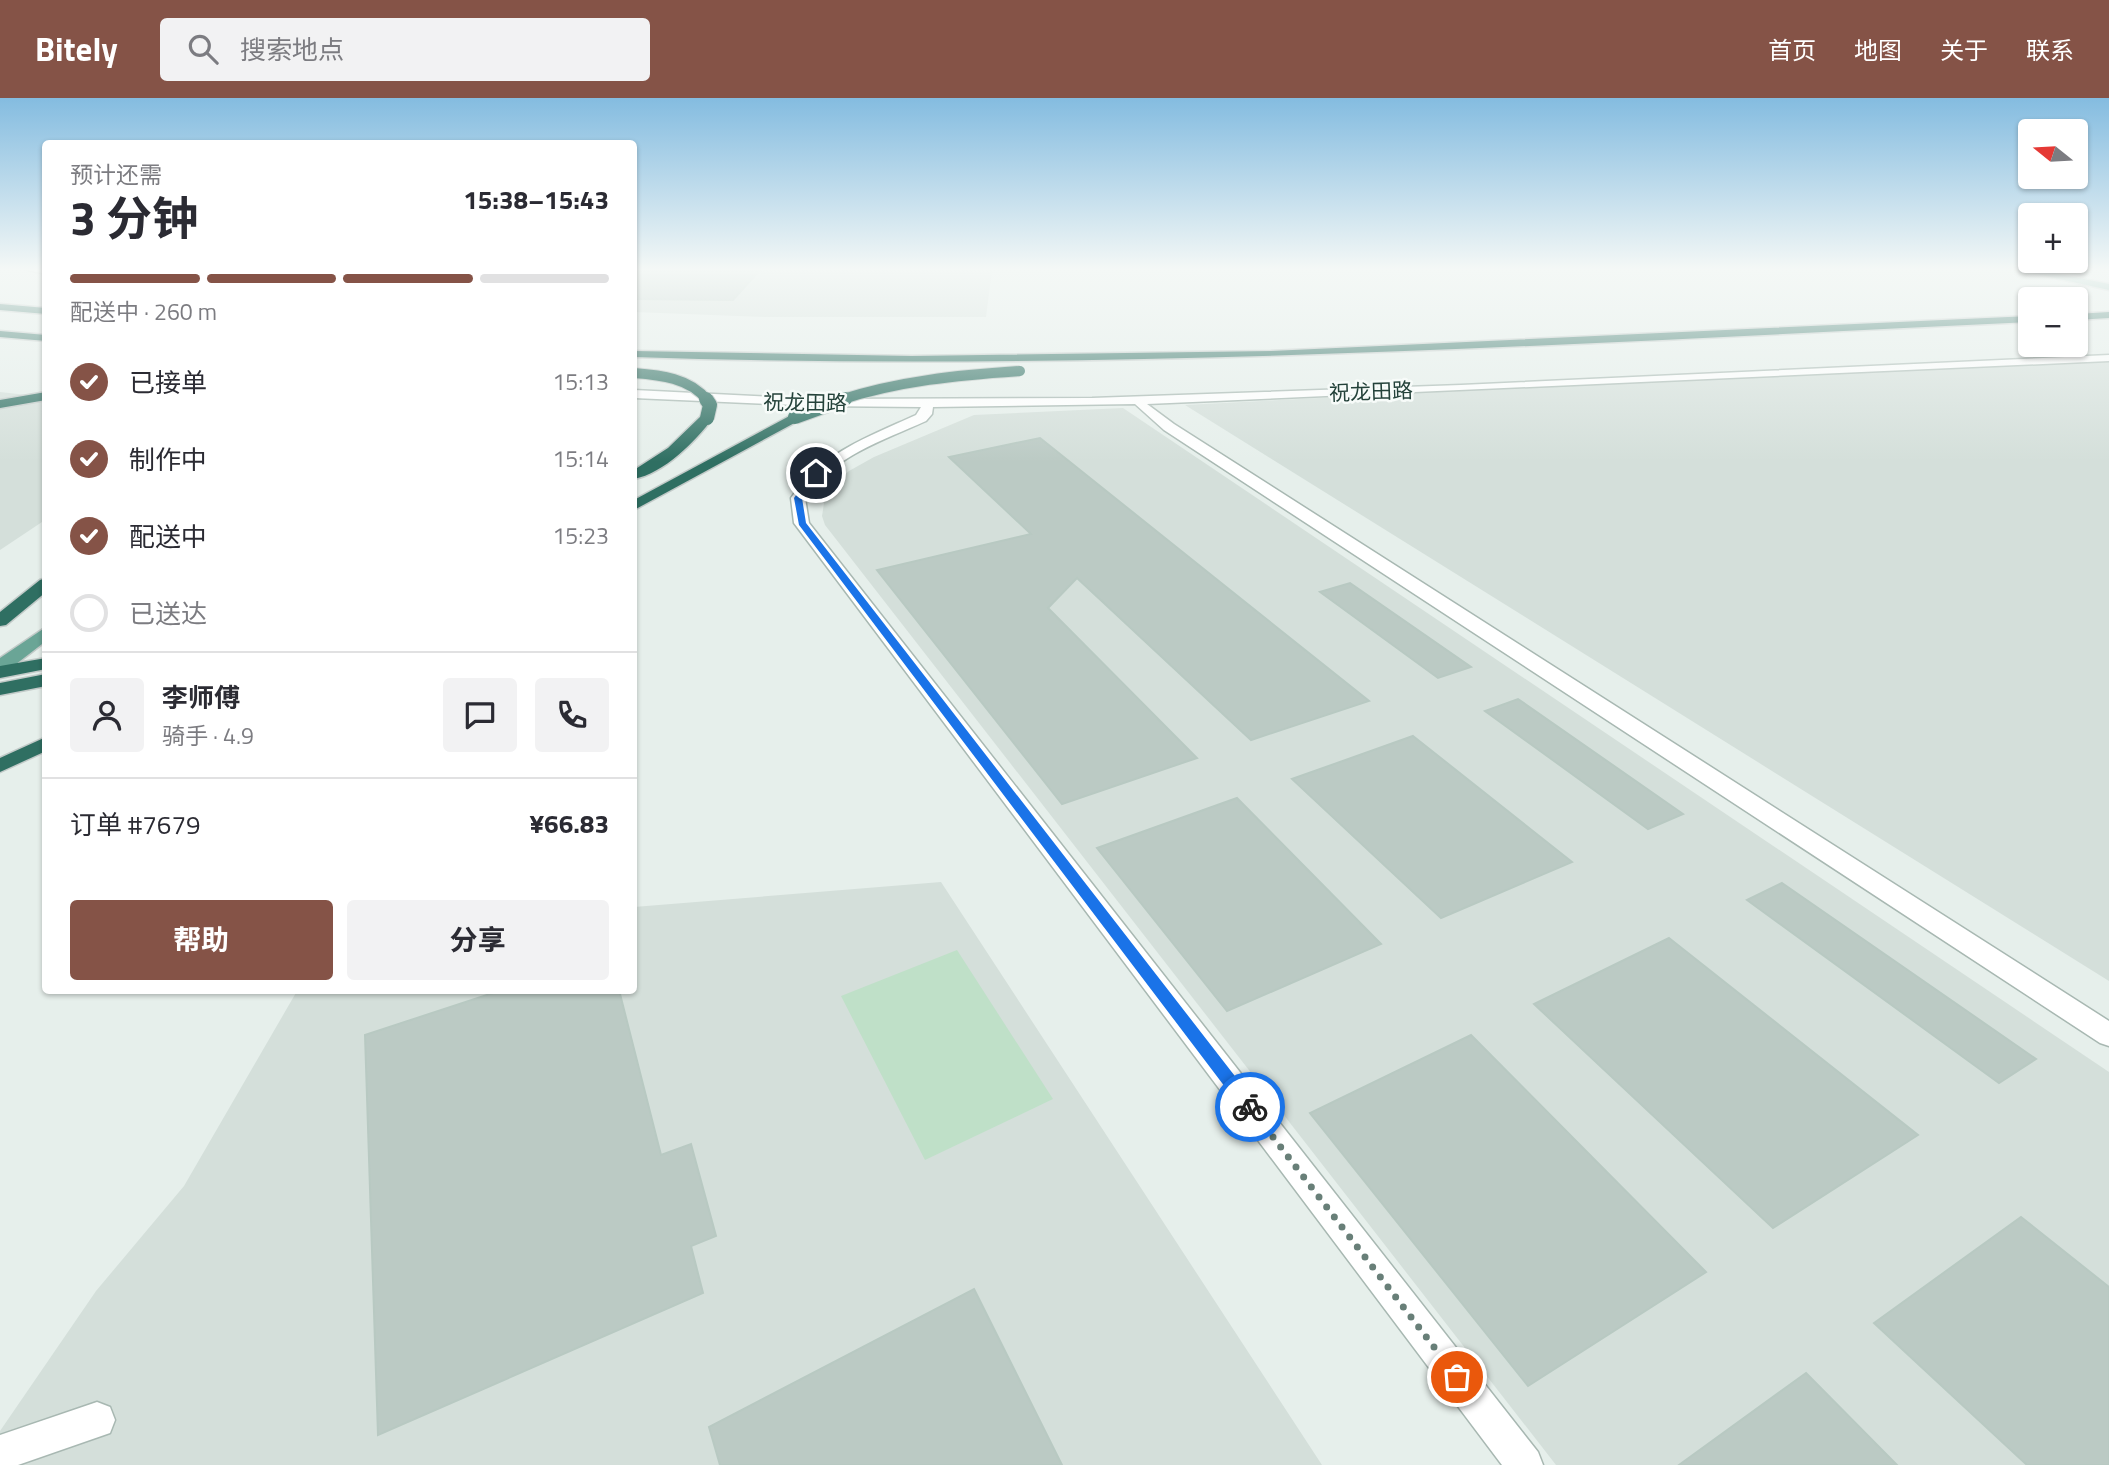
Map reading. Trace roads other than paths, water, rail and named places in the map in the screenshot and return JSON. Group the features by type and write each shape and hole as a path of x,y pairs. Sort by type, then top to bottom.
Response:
{"highway":[{"path":"0,334 42,338"},
{"path":"1170,343 1437,334"},
{"path":"637,354 912,359 1258,355 1711,334"},
{"path":"1572,353 1888,334"},
{"path":"637,341 795,344"},
{"path":"1141,369 1328,364"},
{"path":"637,504 795,417 828,403 884,386 966,374 1027,371"},
{"path":"637,374 676,380 693,386 705,394 710,405 707,418 694,433 656,465 637,474"},
{"path":"4,404 42,398"},
{"path":"0,416 42,411"},
{"path":"637,491 736,451"},
{"path":"0,670 42,664"},
{"path":"0,689 42,681"},
{"path":"0,766 42,745"}],"main road":[{"path":"0,621 42,588"},
{"path":"0,670 42,635"}],"street":[{"name":"祝龙田路","path":"637,394 778,403 927,405 1138,400 1681,379 2109,358"},
{"path":"1138,400 1168,427 2109,1035"},
{"path":"927,405 926,414 921,418 838,458 816,473 798,498 802,523 1525,1465"},
{"path":"0,1453 97,1420"}]}
